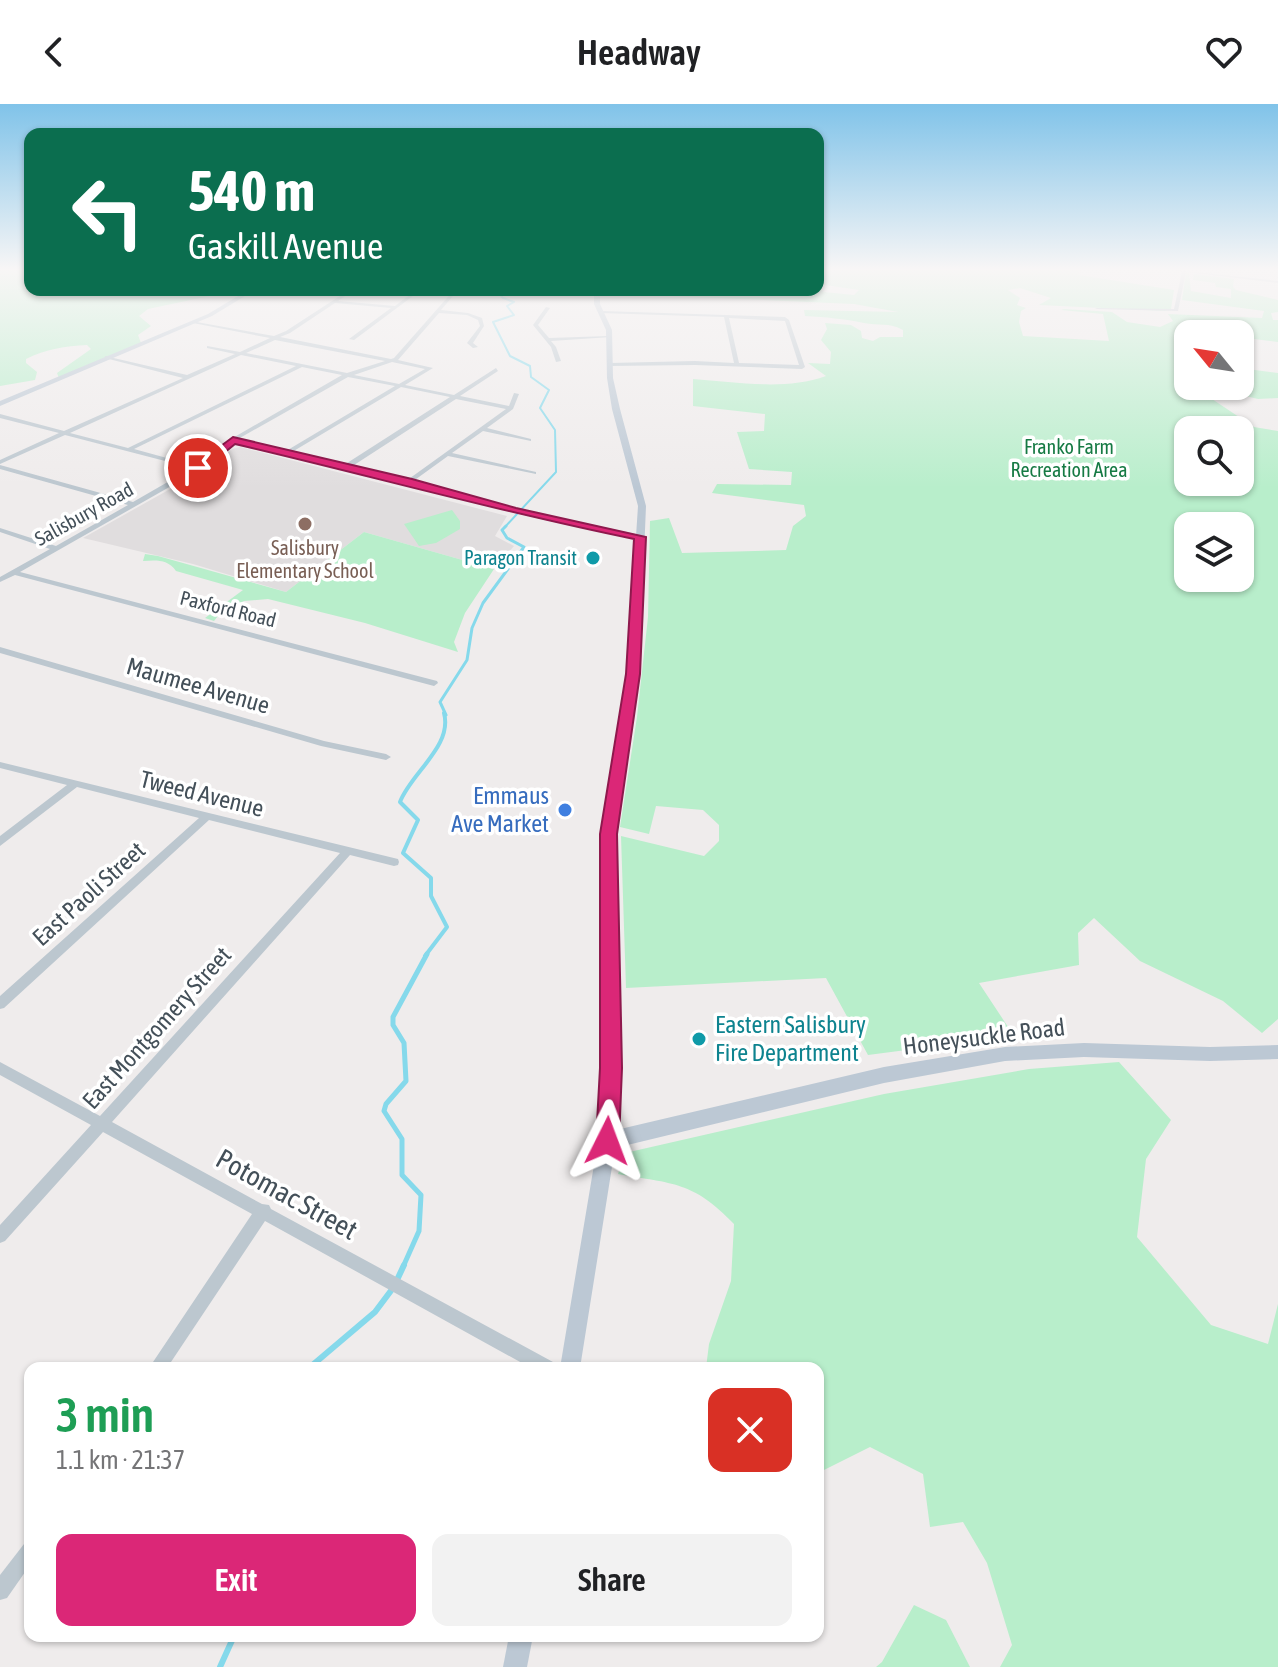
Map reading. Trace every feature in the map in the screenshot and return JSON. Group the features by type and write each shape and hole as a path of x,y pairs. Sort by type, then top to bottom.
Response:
{"main road":[{"path":"0,404 142,343"},
{"path":"571,1362 607,1141 611,1068 608,834 633,674 640,537 639,489 622,433 609,343"},
{"name":"Honeysuckle Road","path":"607,1141 884,1075 1005,1054 1084,1050 1210,1054 1278,1052"},
{"path":"515,1667 520,1642"}],"street":[{"path":"0,464 263,343"},
{"path":"287,453 430,368 300,343"},
{"name":"Salisbury Road","path":"0,580 198,468 233,440 347,375 392,360 408,343"},
{"path":"470,343 475,347"},
{"path":"549,343 558,361"},
{"path":"732,343 737,364"},
{"path":"610,365 802,367 794,343"},
{"path":"209,347 511,408"},
{"path":"107,357 187,377"},
{"path":"130,449 300,366"},
{"path":"346,467 496,370"},
{"path":"408,482 511,408 516,394"},
{"path":"0,416 198,468"},
{"path":"482,429 529,440"},
{"path":"233,440 518,512 640,537"},
{"path":"447,454 534,473"},
{"path":"0,464 135,505"},
{"path":"0,530 56,548"},
{"name":"Paxford Road","path":"13,572 434,683"},
{"name":"Maumee Avenue","path":"0,650 324,744 386,757"},
{"name":"Tweed Avenue","path":"0,765 394,862"},
{"path":"0,842 76,783"},
{"name":"East Paoli Street","path":"0,1004 207,816"},
{"name":"East Montgomery Street","path":"0,1236 348,851"},
{"name":"Potomac Street","path":"0,1068 264,1210 536,1362"},
{"path":"161,1362 264,1210"},
{"path":"0,1591 24,1558"}],"shaded area":[{"name":"Salisbury Elementary School","path":"240,447 507,516 495,536 514,546 494,569 364,532 286,592 193,564 83,538"}],"green space":[{"path":"0,343 141,343 59,378 57,373 91,349 87,345 48,350 26,359 26,363 37,372 35,380 0,386"},
{"name":"Franko Farm Recreation Area","path":"823,343 1174,343 1174,400 1214,400 1238,416 1174,416 1174,496 1254,496 1254,427 1278,431 1278,1019 1262,1033 1223,1001 1140,961 1094,918 1078,933 1079,965 979,983 1014,1036 868,1055 826,978 626,988 621,836 704,856 719,841 719,825 703,810 656,806 649,834 620,827 648,617 650,521 669,518 682,553 786,550 793,526 806,516 804,505 712,493 717,484 791,485 792,472 749,469 737,432 764,431 765,414 693,406 693,379 794,383 826,376 808,363 830,364 831,352"},
{"path":"1254,370 1278,373 1278,398 1254,398"},
{"path":"452,510 460,521 460,529 436,543 419,546 404,524"},
{"path":"364,532 494,569 465,613 454,642 458,652 365,623 268,599 244,601 222,611 214,621 205,618 243,590 176,571 165,562 143,561 145,554 158,556 286,592"},
{"path":"1119,1062 1171,1120 1146,1159 1137,1237 1211,1325 1268,1344 1278,1304 1278,1667 1000,1667 1012,1645 987,1563 963,1522 930,1527 923,1474 870,1447 824,1470 824,1362 707,1362 709,1344 731,1281 734,1224 694,1192 668,1183 618,1174 625,1153 884,1094 1029,1069"},
{"path":"914,1605 946,1620 970,1667 876,1667 882,1662"}],"waterway":[{"path":"503,343 510,356 530,366 531,377 549,390 540,408 555,430 556,472 504,528"},
{"path":"446,715 440,702 467,660 472,628 483,603 524,547 507,538 502,530 504,528"},
{"path":"425,956 447,927 431,896 431,878 403,853 418,820 400,802 437,748 445,725 444,713"},
{"path":"403,1267 419,1231 421,1195 402,1175 402,1139 384,1111 386,1104 406,1081 404,1043 393,1025 393,1017 427,954"},
{"path":"397,1280 404,1265"},
{"path":"316,1362 375,1312 393,1288"},
{"path":"220,1667 231,1642"}],"place":[{"name":"Salisbury Elementary School","path":"305,524"},
{"name":"Paragon Transit","path":"593,558"},
{"name":"Emmaus Ave Market","path":"565,810"},
{"name":"Eastern Salisbury Fire Department","path":"699,1039"}],"route":[{"path":"198,468 233,440 408,482 515,512 640,537 633,674 608,834 611,1068 607,1141"}]}
